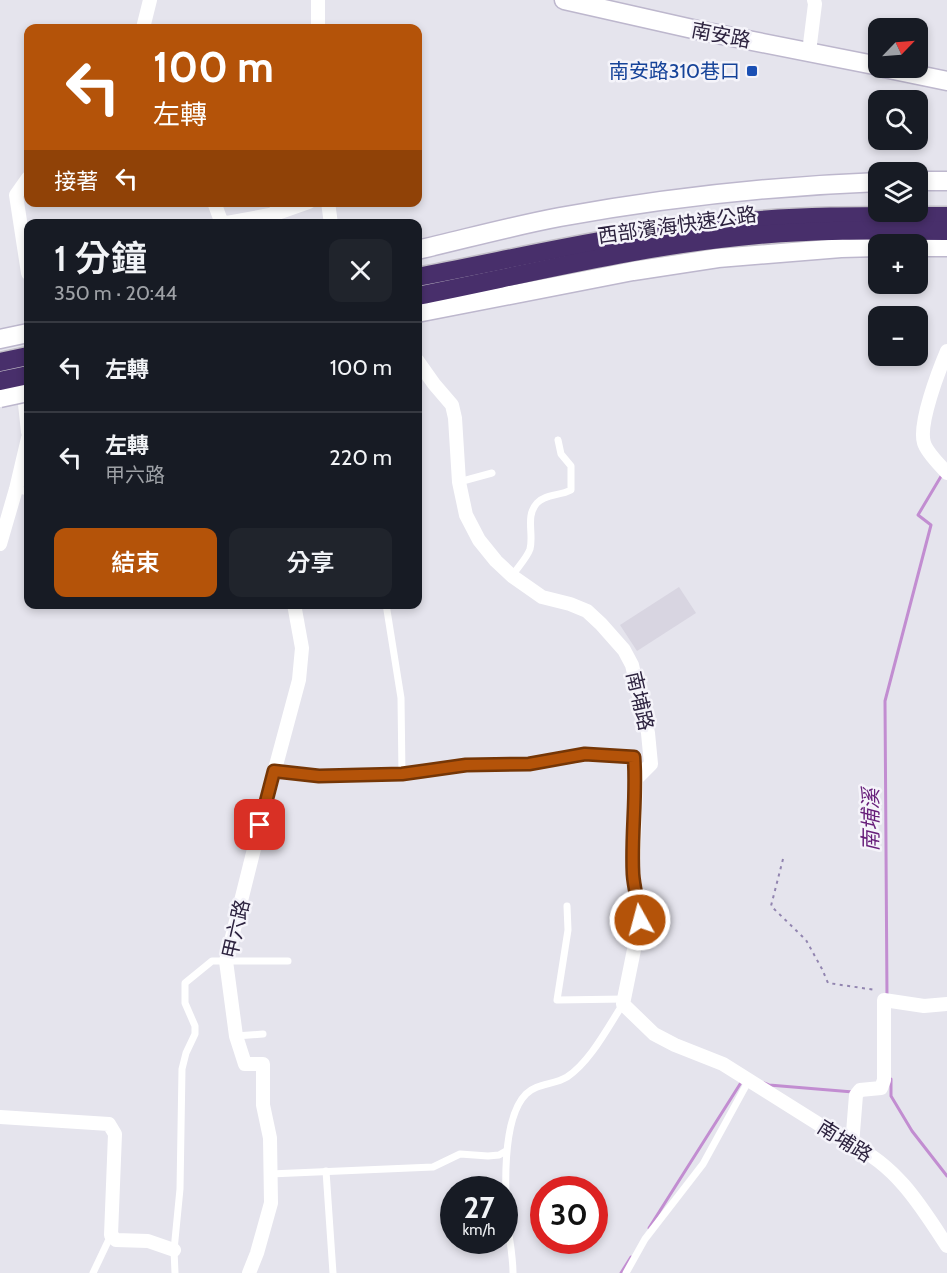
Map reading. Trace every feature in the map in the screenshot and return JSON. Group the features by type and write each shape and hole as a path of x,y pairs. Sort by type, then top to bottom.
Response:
{"highway":[{"name":"西部濱海快速公路","path":"422,276 638,235 736,222 834,216 947,216"},
{"name":"西部濱海快速公路","path":"422,295 639,251 738,237 835,230 947,231"},
{"path":"0,362 24,357"},
{"path":"0,381 24,376"}],"street":[{"path":"144,24 150,0"},
{"path":"318,0 318,24"},
{"name":"南安路","path":"564,0 697,30 868,64"},
{"path":"808,52 814,0"},
{"path":"928,77 947,81"},
{"path":"928,181 947,181"},
{"path":"422,249 559,217 701,196 814,185 868,183"},
{"path":"24,184 16,195 24,247"},
{"path":"240,219 274,208"},
{"path":"422,312 633,271 718,258 868,247"},
{"path":"928,247 947,247"},
{"path":"0,339 24,334"},
{"path":"944,470 924,444 922,434 933,382 947,351"},
{"name":"南埔路","path":"422,367 452,405 455,418 459,482 466,515 479,540 512,576 542,597 587,611 624,650 632,665 648,733 651,764 636,779 633,876 640,920 623,1002 654,1034 723,1064 852,1145 867,1152 892,1172 916,1198 947,1246"},
{"path":"0,398 24,393"},
{"path":"0,544 22,490 24,473"},
{"name":"甲六路","path":"249,1273 271,1203 270,1138 263,1106 263,1064 245,1064 236,1036 226,961 299,680 302,648 295,609"},
{"path":"852,1145 856,1095 860,1090 881,1088 884,1080 884,1000 924,1006 947,1004"},
{"path":"0,1117 109,1124 115,1134 111,1235 116,1240 148,1240 174,1250"}],"lane":[{"path":"512,576 530,548 530,524 535,505 544,498 562,495 571,490 571,466 561,454 558,440"},
{"path":"459,482 492,473"},
{"path":"387,609 401,698 402,774"},
{"path":"274,771 319,776 402,774 466,765 529,764 585,754 634,757 636,779"},
{"path":"513,1273 508,1226 506,1151 509,1128 516,1108 531,1090 542,1084 557,1083 573,1072 595,1048 623,1002 557,1000 568,930 567,906"},
{"path":"175,1273 174,1250 180,1189 182,1069 186,1053 195,1034 195,1026 185,1003 185,983 212,961 288,961"},
{"path":"236,1036 263,1034"},
{"path":"626,1273 645,1239 703,1164 749,1080"},
{"path":"270,1174 433,1167 460,1154 488,1156 499,1155 506,1151"},
{"path":"326,1172 333,1273"},
{"path":"93,1273 111,1235"}],"path":[{"path":"783,859 771,906 806,940 828,983 877,990 884,1000"}],"shaded area":[{"path":"679,587 696,613 637,651 620,625"}],"waterway":[{"name":"南埔溪","path":"887,997 885,701 931,525 918,515 943,473"},
{"name":"南埔溪","path":"891,1079 891,1096 912,1131 947,1176"},
{"path":"649,1228 742,1081"},
{"path":"764,1083 853,1092"},
{"path":"621,1273 631,1257"}],"place":[{"name":"南安路310巷口","path":"752,71"}],"route":[{"path":"260,825 274,771 319,776 402,774 466,765 529,764 585,754 634,757 636,779 633,876 640,920"}]}
